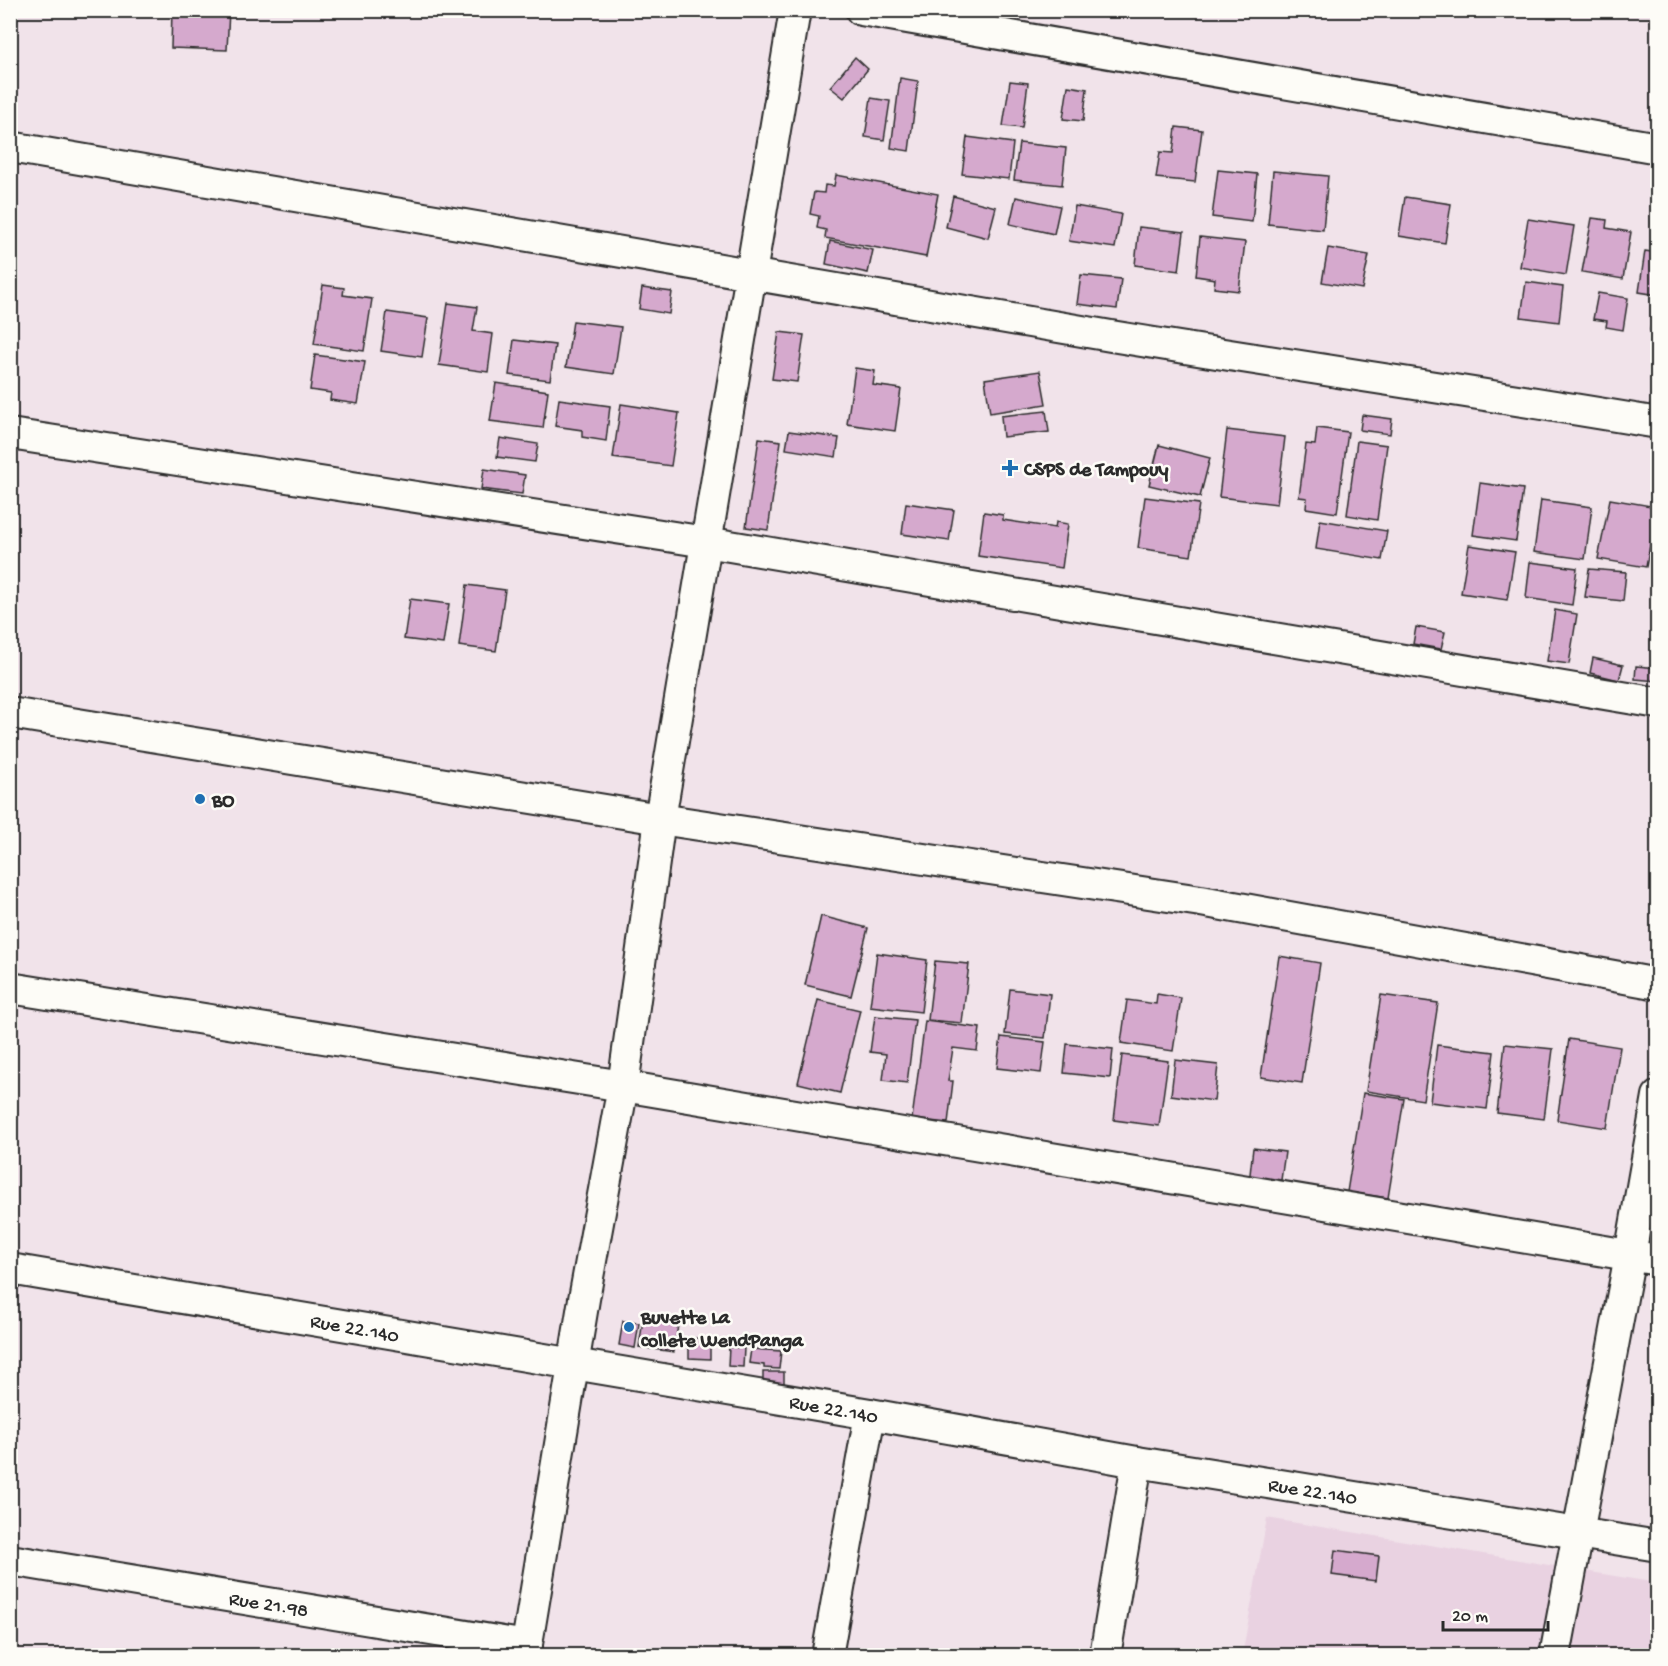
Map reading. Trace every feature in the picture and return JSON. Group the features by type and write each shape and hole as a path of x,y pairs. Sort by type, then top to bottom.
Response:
{"street":[{"path":"526,1651 573,1364 623,1086 660,819 795,10"},
{"path":"861,10 1658,148"},
{"path":"10,147 750,276 1658,423"},
{"path":"10,434 706,542 1658,703"},
{"path":"10,713 660,819 1201,901 1658,984"},
{"path":"10,987 623,1086 1643,1258"},
{"path":"1555,1656 1578,1532 1643,1258 1658,1096"},
{"name":"Rue 22.140","path":"10,1269 870,1414 1137,1462 1658,1546"},
{"path":"827,1656 870,1414"},
{"path":"1106,1656 1137,1462"},
{"name":"Rue 21.98","path":"10,1560 526,1651"}],"shaded area":[{"path":"1267,1518 1657,1583 1657,1655 1242,1656"}],"building":[{"path":"172,10 229,10 227,50 171,48"},
{"path":"855,57 868,69 844,98 830,87"},
{"path":"900,78 918,81 909,151 891,148"},
{"path":"1010,81 1028,83 1022,128 1003,126"},
{"path":"1068,86 1087,89 1083,121 1063,119"},
{"path":"871,98 890,101 884,140 865,137"},
{"path":"1176,127 1202,130 1195,182 1156,178 1160,152 1173,153"},
{"path":"967,137 1013,143 1009,179 962,174"},
{"path":"1019,143 1066,148 1062,185 1014,180"},
{"path":"1218,170 1257,174 1252,222 1212,217"},
{"path":"1273,171 1328,176 1323,230 1268,224"},
{"path":"836,175 938,194 926,257 825,238 826,230 817,228 819,216 810,214 814,192 824,193 825,185 834,186"},
{"path":"1658,187 1658,225 1652,224"},
{"path":"953,196 996,207 988,238 946,227"},
{"path":"1016,197 1060,206 1054,234 1010,224"},
{"path":"1405,197 1451,204 1445,243 1399,236"},
{"path":"1075,206 1121,214 1115,248 1069,241"},
{"path":"1592,218 1607,220 1606,228 1631,232 1623,279 1582,272"},
{"path":"1528,219 1574,226 1566,275 1520,267"},
{"path":"1139,227 1184,232 1179,271 1135,265"},
{"path":"1200,237 1245,242 1239,291 1214,288 1215,279 1196,276"},
{"path":"830,241 873,250 868,273 826,264"},
{"path":"1328,248 1369,255 1362,289 1322,282"},
{"path":"1645,251 1658,253 1658,295 1639,292"},
{"path":"1081,275 1121,279 1117,309 1077,304"},
{"path":"1526,282 1563,287 1559,322 1521,317"},
{"path":"323,285 344,288 343,295 372,299 364,351 314,344"},
{"path":"642,288 672,292 669,314 639,309"},
{"path":"1598,293 1628,298 1623,330 1606,327 1607,321 1593,319"},
{"path":"1655,302 1658,302 1658,331 1650,330"},
{"path":"448,303 477,307 473,331 493,334 488,372 439,365"},
{"path":"387,312 428,318 422,357 381,351"},
{"path":"573,321 621,327 614,374 566,367"},
{"path":"779,332 804,335 797,382 772,379"},
{"path":"514,340 555,345 550,380 509,375"},
{"path":"315,355 365,362 358,404 330,400 331,393 310,390"},
{"path":"855,368 875,371 873,385 901,389 895,431 847,424"},
{"path":"1040,371 1046,404 990,413 985,379"},
{"path":"496,383 548,391 543,428 490,421"},
{"path":"559,399 610,406 606,441 582,437 582,430 555,426"},
{"path":"621,404 679,413 671,466 613,458"},
{"path":"1046,411 1049,432 1003,437 1001,416"},
{"path":"1362,415 1392,419 1390,434 1360,430"},
{"path":"1317,428 1348,432 1337,513 1306,508 1307,498 1299,497 1306,444 1315,445"},
{"path":"1227,430 1285,437 1277,504 1219,497"},
{"path":"789,431 839,438 836,457 786,449"},
{"path":"500,438 538,444 535,462 497,457"},
{"path":"759,438 781,441 768,530 746,527"},
{"path":"1357,441 1387,445 1377,520 1347,515"},
{"path":"1159,445 1210,458 1200,497 1149,485"},
{"path":"484,469 525,475 522,494 481,489"},
{"path":"1480,483 1523,489 1516,541 1473,535"},
{"path":"1145,497 1199,504 1191,556 1138,548"},
{"path":"1610,499 1657,507 1646,567 1598,559"},
{"path":"1541,500 1592,507 1585,559 1534,552"},
{"path":"906,503 954,510 949,541 902,534"},
{"path":"984,512 1003,515 1003,520 1055,528 1056,522 1068,524 1062,568 978,556"},
{"path":"1320,520 1387,531 1382,560 1316,549"},
{"path":"1469,545 1515,552 1507,600 1461,593"},
{"path":"1530,562 1577,568 1572,605 1526,598"},
{"path":"1589,569 1626,572 1623,601 1585,597"},
{"path":"467,585 505,590 496,651 459,646"},
{"path":"410,599 449,604 443,644 404,639"},
{"path":"1555,610 1577,614 1569,664 1547,661"},
{"path":"1416,627 1445,632 1441,649 1413,644"},
{"path":"1593,658 1623,665 1619,680 1590,673"},
{"path":"1636,666 1658,668 1658,681 1635,679"},
{"path":"821,916 868,928 851,996 805,985"},
{"path":"877,953 927,960 921,1012 870,1006"},
{"path":"1279,956 1320,963 1302,1083 1261,1077"},
{"path":"935,961 969,964 962,1023 928,1020"},
{"path":"1010,989 1050,994 1045,1038 1005,1034"},
{"path":"1157,994 1181,998 1173,1051 1121,1043 1127,1000 1156,1004"},
{"path":"1381,995 1438,1003 1423,1100 1366,1091"},
{"path":"818,1000 860,1010 840,1093 798,1083"},
{"path":"875,1016 915,1020 907,1083 883,1080 886,1054 870,1052"},
{"path":"925,1021 980,1028 977,1051 953,1048 948,1081 953,1081 948,1123 912,1119"},
{"path":"1001,1037 1045,1042 1041,1073 997,1068"},
{"path":"1569,1039 1620,1047 1607,1128 1557,1120"},
{"path":"1067,1044 1113,1049 1110,1078 1064,1073"},
{"path":"1505,1044 1553,1049 1544,1119 1497,1113"},
{"path":"1437,1045 1494,1052 1487,1109 1430,1102"},
{"path":"1122,1055 1168,1061 1159,1126 1114,1120"},
{"path":"1175,1060 1218,1065 1214,1101 1171,1095"},
{"path":"1363,1093 1404,1099 1388,1198 1347,1192"},
{"path":"1253,1148 1285,1152 1280,1187 1249,1183"},
{"path":"643,1320 678,1325 674,1352 639,1347"},
{"path":"623,1321 639,1323 635,1348 619,1345"},
{"path":"689,1338 710,1339 710,1359 689,1358"},
{"path":"729,1347 744,1348 743,1367 728,1366"},
{"path":"751,1349 781,1351 779,1369 764,1368 764,1365 749,1363"},
{"path":"763,1372 784,1372 784,1386 763,1386"},
{"path":"1335,1550 1379,1556 1376,1581 1332,1575"}],"place":[{"name":"CSPS de Tampouy","path":"1010,468"},
{"name":"BO","path":"200,799"},
{"name":"Buvette La collete WendPanga","path":"629,1327"}]}
